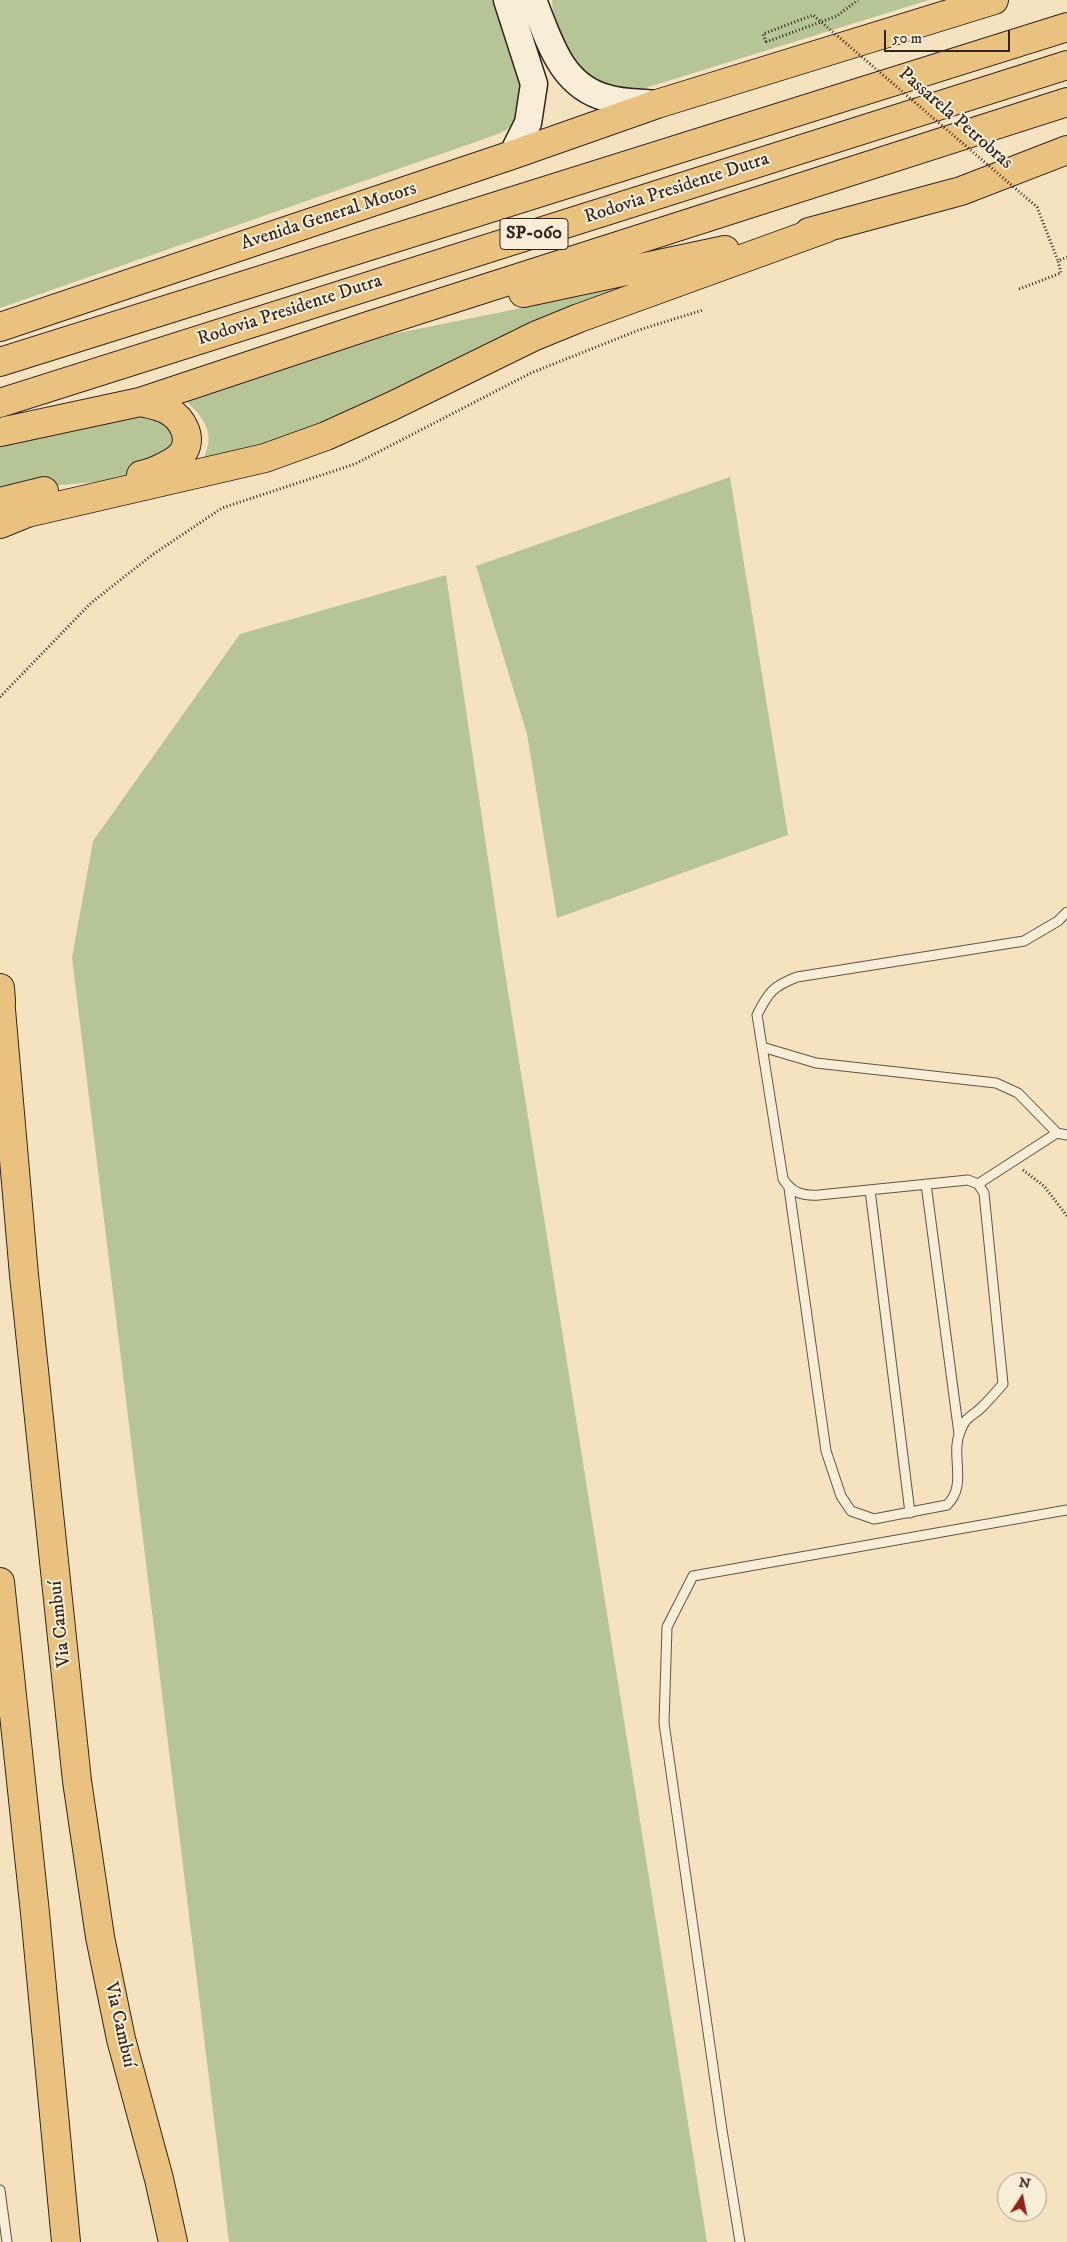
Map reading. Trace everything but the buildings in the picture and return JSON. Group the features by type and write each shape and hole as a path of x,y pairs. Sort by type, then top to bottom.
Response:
{"main road":[{"path":"507,0 534,84 528,123 512,156"},
{"path":"533,0 560,65 578,84 606,98 657,104"},
{"name":"Avenida General Motors","path":"0,327 512,156 657,104 994,0"},
{"name":"Rodovia Presidente Dutra","path":"0,362 1067,27"},
{"name":"Rodovia Presidente Dutra","path":"0,403 1067,65"},
{"path":"0,432 140,402 368,326 1067,102"},
{"path":"368,326 827,228 961,191 1067,150"},
{"path":"0,524 27,513 264,458 317,440 390,408 535,336 579,318 827,228"},
{"path":"0,502 46,490 151,473 172,461 184,451 187,436 181,421 168,411 140,402"},
{"name":"Via Cambuí","path":"0,996 24,1275 77,1781 100,1937 121,2039 159,2180 172,2242"},
{"path":"0,1582 36,1923 66,2242"}],"lane":[{"path":"926,1184 959,1434 958,1486 954,1499 947,1505 874,1519 851,1511 840,1496 826,1451 789,1188 783,1179 758,1015 766,997 778,984 797,977 1024,941 1058,921 1067,912"},
{"path":"762,1047 816,1063 996,1083 1018,1093 1057,1133 1067,1135"},
{"path":"978,1184 1057,1133"},
{"path":"789,1188 807,1196 968,1180 978,1184 984,1193 1003,1384 980,1409 967,1416 959,1434"},
{"path":"870,1190 910,1513"},
{"path":"740,2242 722,2130 664,1722 667,1628 693,1576 1067,1510"},
{"path":"0,2190 7,2242"}],"path":[{"name":"Passarela Petrobras","path":"858,0 837,16 766,42 762,34 813,15 1037,207 1058,261"},
{"path":"1020,289 1061,273 1058,261 1067,257"},
{"path":"0,697 91,603 152,555 222,508 355,464 531,373 639,330 703,310"},
{"path":"1013,1162 1044,1186 1067,1216"}],"green space":[{"path":"0,0 495,0 513,47 522,83 522,100 518,116 509,128 497,134 0,308"},
{"path":"552,0 929,0 642,89 610,88 583,81 559,32"},
{"path":"635,285 381,409 198,467 207,448 208,432 200,416 186,401 393,334"},
{"path":"140,402 187,436 151,473 105,481 39,487 0,497 0,441"},
{"path":"730,477 788,835 557,918 527,734 476,566"},
{"path":"446,575 503,960 707,2242 229,2242 72,958 93,841 240,634"}]}
